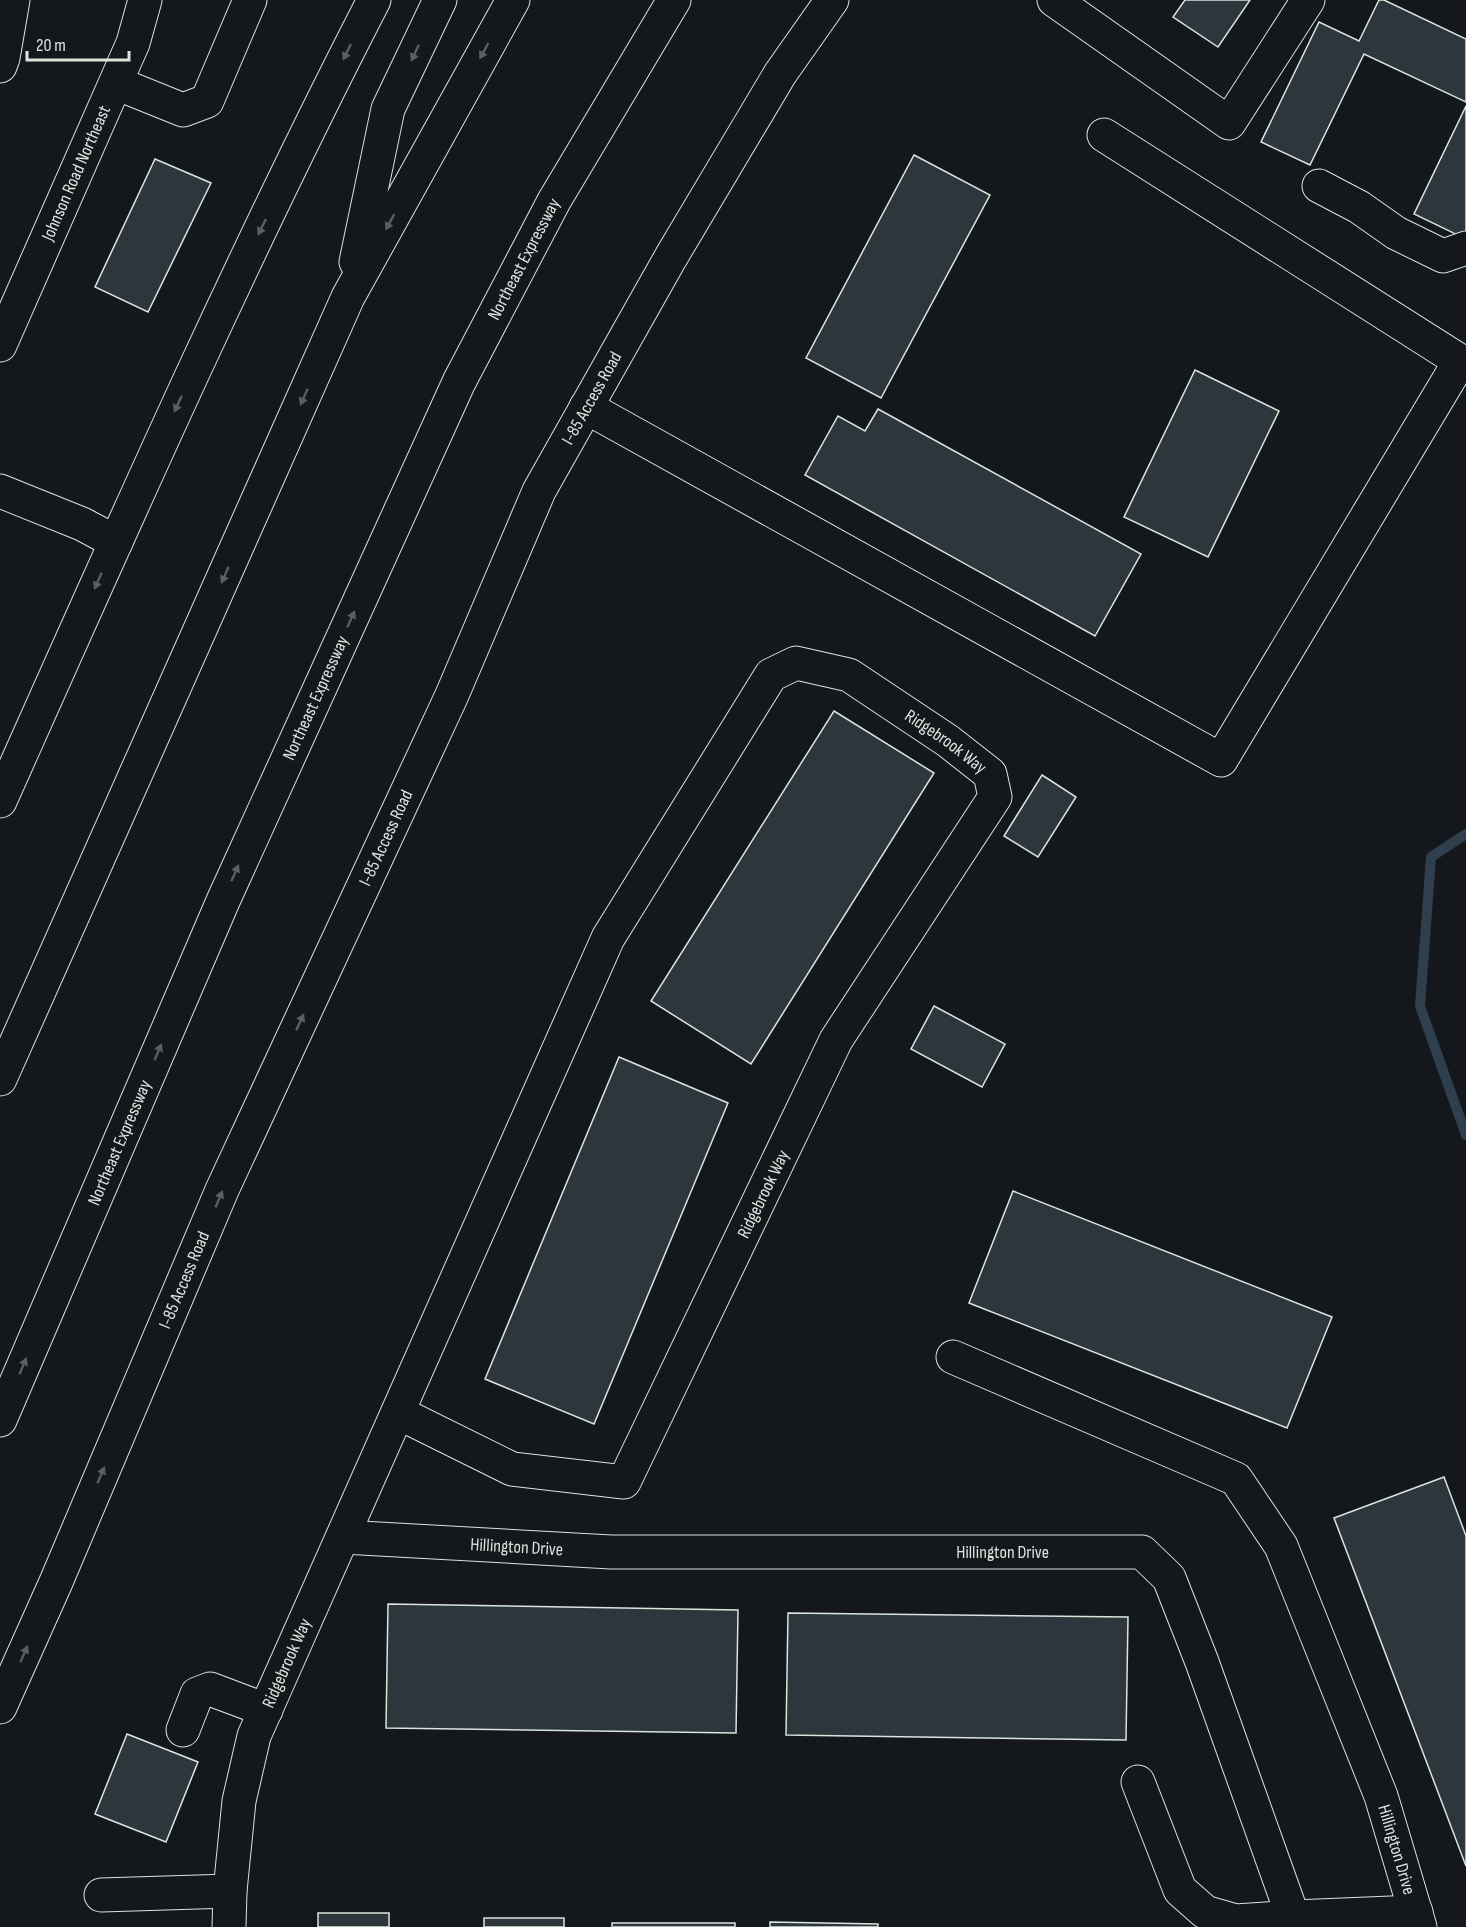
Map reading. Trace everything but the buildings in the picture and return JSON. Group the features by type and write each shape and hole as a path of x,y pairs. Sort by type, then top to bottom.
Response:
{"main road":[{"path":"0,66 13,0"},
{"name":"Johnson Road Northeast","path":"0,345 134,42 145,0"},
{"path":"116,83 183,110 207,101 250,0"},
{"path":"0,801 237,277 374,0"},
{"path":"348,297 388,109 440,0"},
{"path":"0,1079 348,297 513,0"},
{"name":"Northeast Expressway","path":"0,1420 223,901 459,382 554,201 674,0"},
{"name":"I-85 Access Road","path":"0,1707 56,1582 222,1190 452,695 539,490 670,257 780,74 832,0"},
{"path":"1054,0 1229,123 1308,0"},
{"path":"586,407 1221,760 1460,361 1104,135"},
{"path":"1318,186 1359,207 1396,233 1443,256 1466,248"},
{"path":"0,491 82,525 116,542"},
{"name":"Ridgebrook Way","path":"228,1927 239,1801 254,1736 608,938 771,675 796,663 849,675 948,741 990,774 995,797 836,1040 624,1482 512,1469 399,1413"},
{"name":"Hillington Drive","path":"343,1537 611,1552 1142,1552 1169,1578 1202,1662 1289,1922 1418,1920 1381,1796 1281,1546 1236,1479 953,1357"},
{"path":"183,1730 197,1694 210,1689 266,1710"},
{"path":"1138,1782 1180,1890 1205,1912 1236,1921 1289,1922"},
{"path":"101,1895 230,1891"}],"waterway":[{"path":"1466,834 1431,857 1420,1006 1466,1135"}]}
